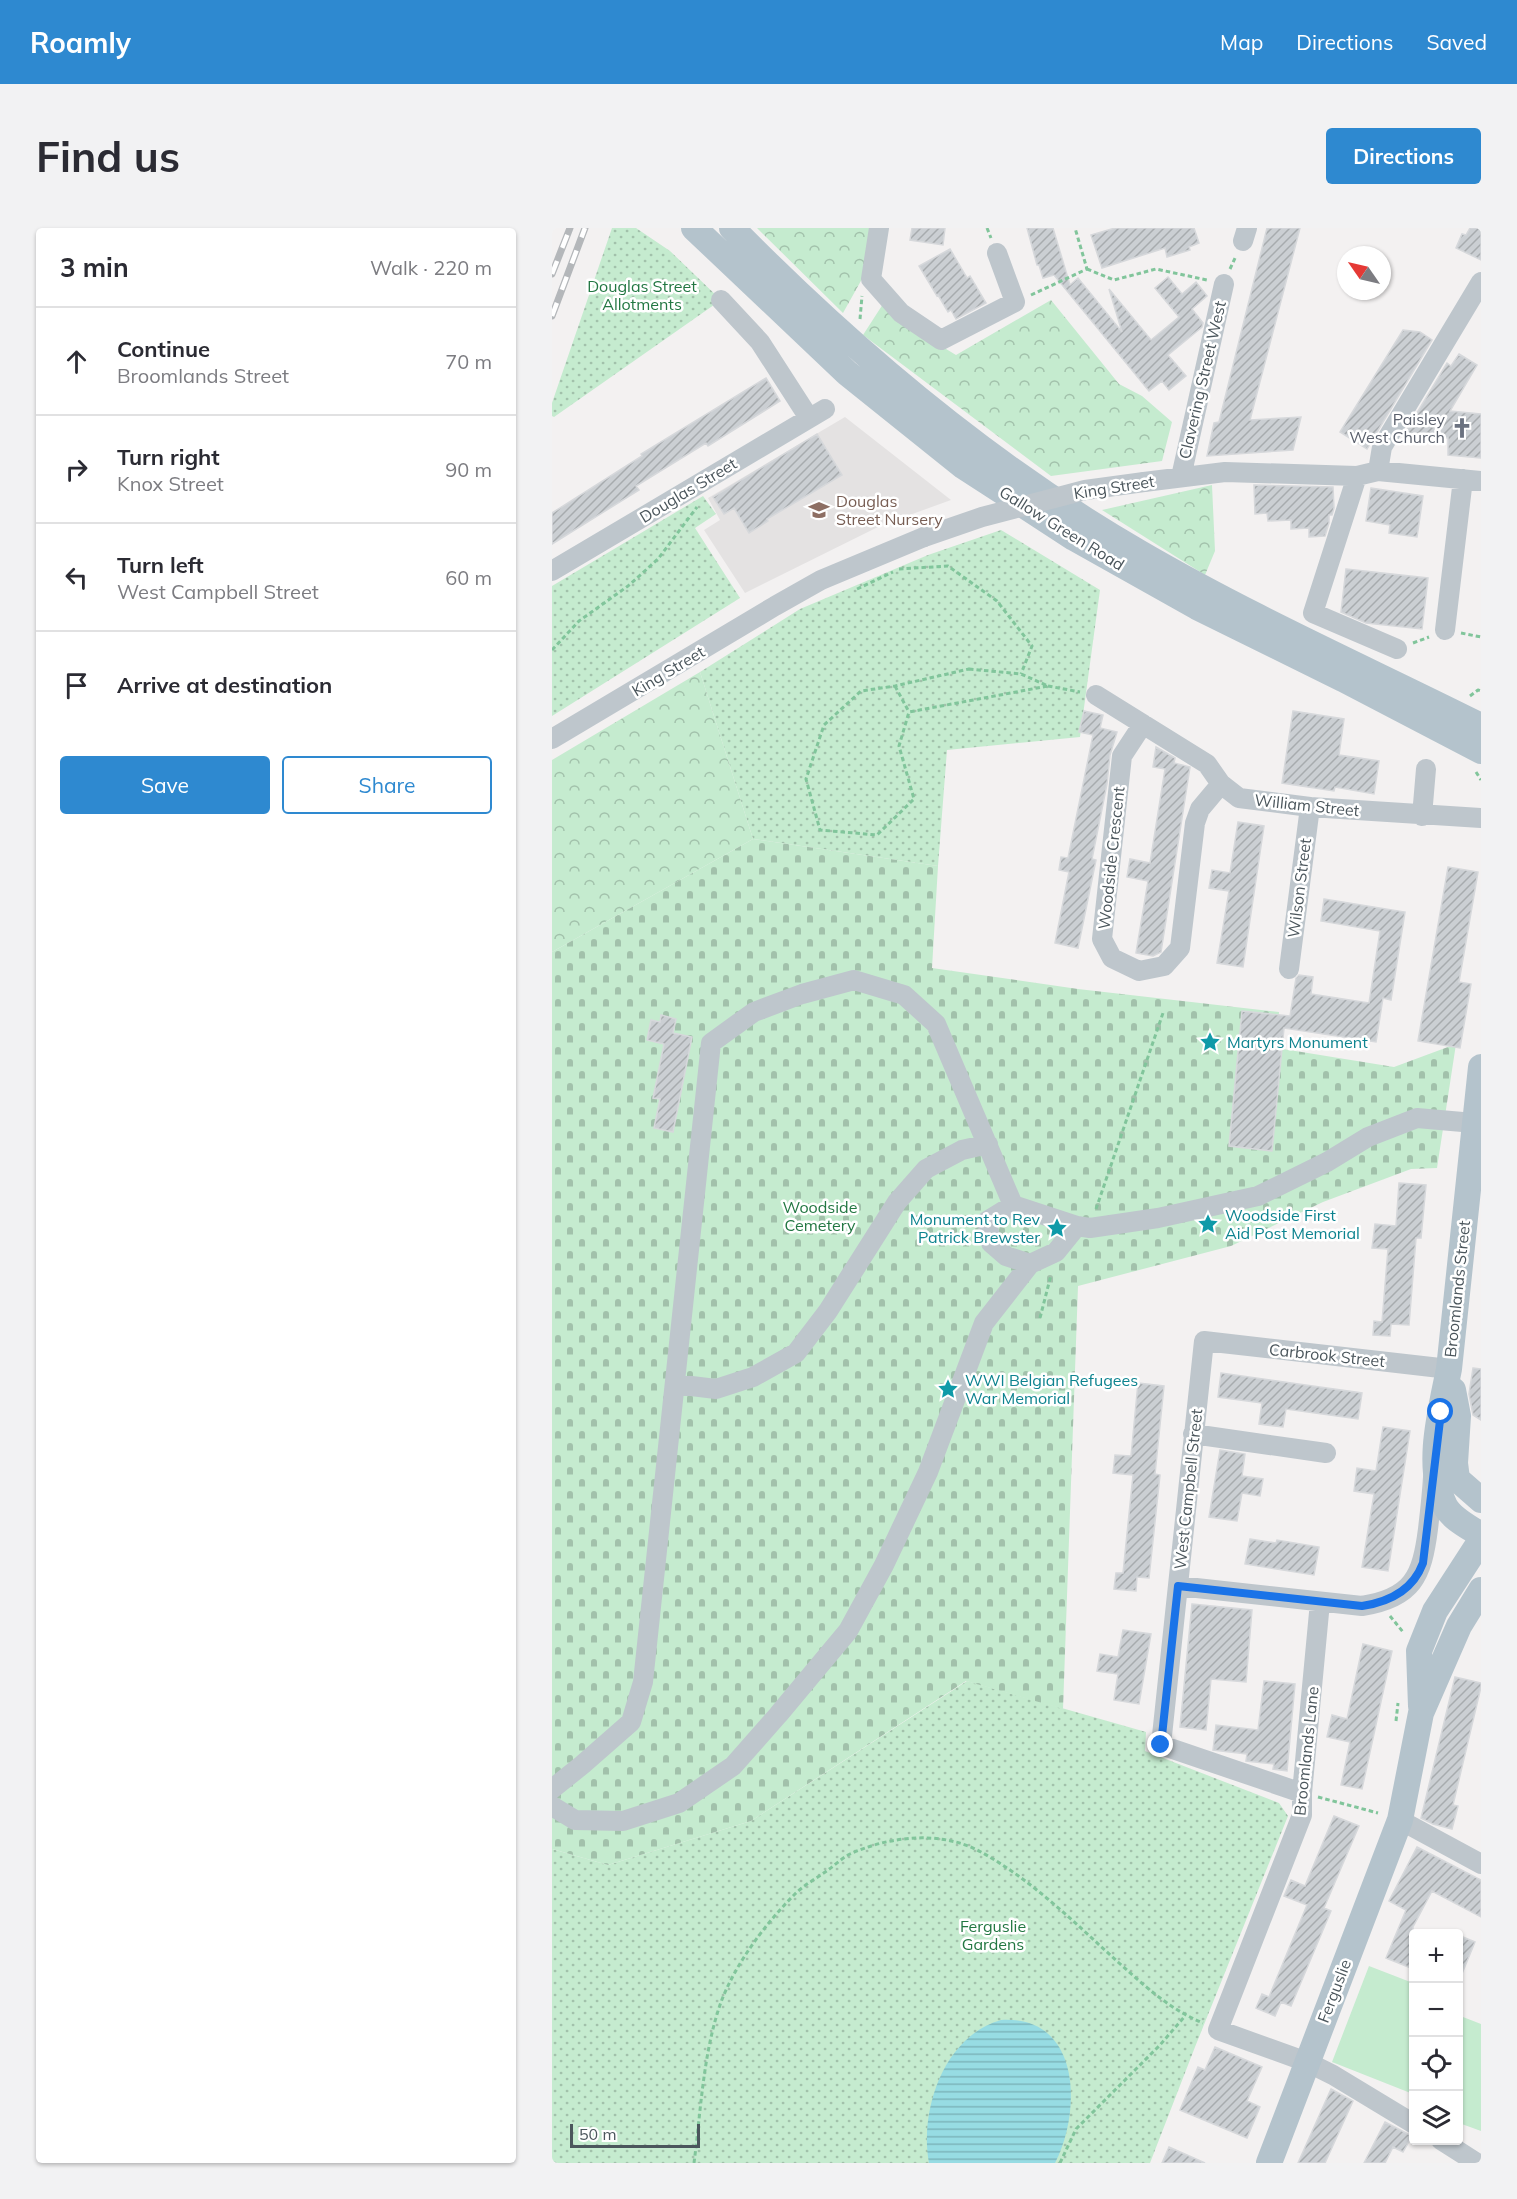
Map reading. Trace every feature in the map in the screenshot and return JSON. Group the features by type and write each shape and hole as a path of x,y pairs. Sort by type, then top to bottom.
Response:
{"main road":[{"name":"Gallow Green Road","path":"694,228 855,380 963,466 1074,538 1197,606 1481,751"},
{"name":"Gallow Green Road","path":"732,228 835,327 921,401 1020,475 1093,524 1138,552 1264,621 1481,726"},
{"name":"Broomlands Street","path":"1481,1067 1474,1123 1475,1182 1435,1466 1438,1487 1445,1507 1461,1522 1481,1534"},
{"name":"Broomlands Street","path":"1449,1369 1458,1416 1455,1463 1458,1479 1464,1487 1481,1500"},
{"path":"1421,1713 1419,1651 1436,1611 1481,1540"},
{"path":"1389,1816 1421,1713 1455,1634 1481,1590"},
{"name":"Ferguslie","path":"1269,2163 1307,2062 1389,1816"}],"street":[{"path":"879,228 871,279 901,313 941,340 1015,302 997,253"},
{"path":"1378,471 1382,447 1481,282"},
{"name":"Clavering Street West","path":"1181,477 1224,284"},
{"name":"Douglas Street","path":"552,571 817,413 760,342 721,300"},
{"name":"King Street","path":"552,739 811,585 924,537 982,517 1085,490 1225,472 1358,476 1378,471 1472,480"},
{"path":"1358,476 1313,613 1397,649"},
{"path":"1445,630 1472,480"},
{"name":"William Street","path":"1096,695 1207,764 1221,784 1239,798 1310,807 1481,818"},
{"name":"Woodside Crescent","path":"1143,724 1122,756 1102,939 1112,958 1139,971 1164,966 1180,948 1196,823 1200,809 1221,784"},
{"path":"1422,816 1426,769"},
{"name":"Wilson Street","path":"1289,969 1310,807"},
{"path":"552,1789 631,1722 644,1682 711,1043 754,1012 802,994 854,980 904,995 936,1024 1013,1205"},
{"path":"1030,1264 1006,1256 991,1244 987,1221 1013,1205 1083,1227 1158,1218 1258,1196 1328,1162 1368,1137 1417,1118 1474,1123"},
{"path":"675,1384 716,1389 753,1377 796,1353 828,1311 897,1202 926,1168 962,1150 988,1144"},
{"path":"552,1806 575,1820 623,1821 680,1803 732,1766 848,1631 884,1565 928,1472 984,1323 1030,1264 1056,1252 1083,1227"},
{"name":"Carbrook Street","path":"1204,1341 1449,1369"},
{"name":"West Campbell Street","path":"1204,1341 1161,1745 1302,1793"},
{"path":"1193,1434 1326,1453"},
{"name":"Broomlands Street","path":"1379,1603 1400,1594 1419,1574 1423,1563 1435,1466"},
{"path":"1178,1586 1362,1606 1379,1603"},
{"name":"Broomlands Lane","path":"1218,2030 1302,1815 1302,1793 1320,1602"},
{"path":"1389,1816 1481,1864"},
{"path":"1218,2030 1307,2062 1334,2075 1409,2122"},
{"path":"1449,2145 1478,2163"}],"path":[{"path":"1075,228 1087,269"},
{"path":"1015,302 1087,269 1114,280 1156,269 1224,284 1245,234"},
{"path":"859,326 863,292 871,279"},
{"path":"552,650 579,621 628,586 658,559 700,504"},
{"path":"857,589 899,569 948,566 997,601 1032,646 1021,674"},
{"path":"895,686 909,712 899,746 914,799 877,835 820,830 806,778 824,725 861,691 895,686 969,669 1021,674 1048,686 1096,695"},
{"path":"909,712 1048,686"},
{"path":"1083,1227 1163,1013"},
{"path":"1040,1318 1056,1252"},
{"path":"1379,1603 1406,1636"},
{"path":"1302,1793 1389,1816"},
{"path":"694,2163 711,2036 722,2001 739,1966 764,1930 796,1893 848,1855 888,1840 926,1838 955,1841 980,1851 1019,1878 1068,1917 1160,2000 1185,2016 1218,2030"},
{"path":"1060,2163 1076,2129 1160,2045 1185,2016"}],"shaded area":[{"name":"Douglas Street Nursery","path":"845,417 951,500 882,525 745,593 704,530 720,520 708,498"}],"green space":[{"name":"Douglas Street Allotments","path":"612,228 636,228 670,251 721,300 554,417 552,416 552,403"},
{"path":"757,228 871,228 867,270 843,313"},
{"path":"1051,300 1119,384 1142,396 1172,422 1162,461 1051,476 863,335 883,304 908,326 956,355"},
{"path":"1212,485 1215,551 1205,575 1102,510"},
{"path":"703,496 716,514 695,528 740,598 552,716 552,586"},
{"path":"1001,530 1100,590 1080,737 947,750 938,866 753,839 700,672 800,609 928,555"},
{"path":"700,672 753,839 552,952 552,760"},
{"name":"Woodside Cemetery","path":"753,839 938,866 932,968 1078,989 1279,1012 1277,1048 1394,1067 1456,1044 1437,1168 1411,1169 1323,1202 1231,1246 1078,1286 1063,1709 966,1681 751,1821 608,1865 552,1849 552,952"},
{"name":"Ferguslie Gardens","path":"967,1681 1146,1732 1145,1751 1279,1803 1288,1816 1150,2163 552,2163 552,1849 608,1865 751,1821"},
{"path":"1369,1966 1409,1981 1409,2092 1332,2062"},
{"path":"1463,2017 1481,2024 1481,2131 1463,2124"}],"water":[{"path":"1001,2020 1027,2023 1047,2033 1060,2049 1068,2070 1071,2094 1069,2118 1064,2142 1055,2163 929,2163 928,2121 932,2099 940,2078 951,2058 964,2042 981,2029"}],"building":[{"path":"912,228 945,228 943,245 910,240"},
{"path":"1027,228 1053,228 1070,285 1078,278 1122,332 1109,289 1151,340 1179,317 1155,288 1168,277 1182,294 1196,282 1207,296 1192,309 1203,323 1202,327 1168,355 1186,376 1169,390 1162,381 1149,391 1054,275 1043,278"},
{"path":"1115,228 1194,228 1199,243 1189,247 1190,250 1167,257 1165,248 1102,268 1091,235"},
{"path":"1267,228 1300,228 1250,420 1301,417 1293,450 1207,456 1214,423 1219,422"},
{"path":"1470,228 1481,228 1481,260 1456,248 1462,234 1466,235"},
{"path":"950,249 967,278 970,276 986,303 956,319 951,310 948,312 919,266"},
{"path":"1403,330 1420,332 1432,340 1367,449 1340,432"},
{"path":"1459,354 1477,365 1450,411 1481,414 1481,458 1448,455 1448,438 1413,436 1406,431 1447,363 1451,366"},
{"path":"766,378 780,401 708,446 706,443 636,486 639,490 552,544 552,513 642,456 641,454"},
{"path":"817,434 842,475 767,519 768,521 749,533 734,508 724,514 713,497"},
{"path":"1254,485 1333,487 1334,508 1332,515 1329,515 1325,536 1309,537 1309,528 1291,529 1291,520 1268,521 1267,513 1255,514"},
{"path":"1371,488 1423,496 1417,537 1389,533 1390,525 1366,521"},
{"path":"1346,569 1428,578 1422,629 1366,623 1341,612"},
{"path":"1084,711 1103,715 1100,728 1117,732 1110,755 1107,784 1092,859 1096,860 1078,948 1055,943 1069,872 1059,870 1061,857 1068,858 1093,735 1079,732"},
{"path":"1293,711 1344,719 1339,755 1379,761 1374,794 1335,787 1334,791 1282,783"},
{"path":"1156,747 1175,758 1174,763 1190,767 1161,952 1153,956 1136,953 1148,881 1127,877 1130,859 1150,863 1165,769 1153,767"},
{"path":"1238,822 1264,826 1243,967 1217,963 1229,891 1209,888 1212,870 1230,873"},
{"path":"1448,867 1478,872 1459,982 1471,984 1460,1048 1418,1041"},
{"path":"1324,899 1405,912 1391,1000 1383,998 1376,1042 1284,1028 1272,1151 1229,1146 1242,1011 1290,1016 1296,978 1299,975 1313,977 1311,994 1369,1003 1380,931 1321,921"},
{"path":"661,1015 676,1019 673,1033 692,1037 673,1132 654,1128 660,1099 653,1098 664,1044 647,1040 651,1020 660,1022"},
{"path":"1399,1183 1426,1185 1421,1238 1416,1238 1409,1325 1391,1324 1390,1336 1373,1335 1374,1321 1382,1322 1388,1249 1372,1248 1375,1224 1396,1226"},
{"path":"1473,1368 1481,1369 1481,1420 1473,1415 1469,1394"},
{"path":"1221,1373 1362,1393 1358,1419 1286,1409 1283,1427 1259,1424 1262,1403 1218,1397"},
{"path":"1138,1383 1164,1386 1155,1474 1160,1475 1149,1578 1137,1577 1136,1591 1114,1589 1116,1573 1123,1573 1133,1475 1113,1473 1115,1455 1131,1456"},
{"path":"1383,1427 1410,1431 1388,1571 1362,1567 1374,1494 1354,1491 1357,1468 1376,1471"},
{"path":"1220,1450 1245,1454 1242,1476 1263,1479 1260,1496 1242,1493 1237,1521 1209,1517"},
{"path":"1250,1539 1276,1543 1277,1540 1319,1547 1314,1575 1245,1564"},
{"path":"1192,1604 1252,1610 1246,1682 1211,1679 1206,1730 1180,1727"},
{"path":"1123,1630 1151,1634 1139,1704 1114,1700 1118,1674 1097,1671 1100,1654 1118,1657"},
{"path":"1363,1644 1392,1651 1362,1789 1341,1785 1350,1742 1327,1737 1332,1715 1347,1719"},
{"path":"1455,1677 1481,1683 1481,1687 1453,1805 1458,1806 1452,1829 1421,1818"},
{"path":"1264,1681 1295,1684 1287,1771 1273,1769 1274,1764 1246,1761 1247,1754 1213,1750 1216,1725 1258,1730"},
{"path":"1334,1816 1359,1826 1324,1908 1331,1911 1291,2006 1281,2002 1275,2016 1256,2008 1262,1994 1269,1997 1307,1905 1284,1896 1291,1880 1305,1886"},
{"path":"1417,1847 1481,1880 1481,1917 1432,1891 1413,1929 1409,1929 1409,1967 1386,1958 1406,1910 1389,1901"},
{"path":"1463,1937 1475,1942 1463,1971"},
{"path":"1215,2047 1262,2067 1247,2101 1260,2107 1247,2138 1180,2110 1198,2067 1205,2070"},
{"path":"1331,2089 1353,2101 1325,2163 1298,2163"},
{"path":"1385,2122 1409,2134 1409,2141 1403,2152 1393,2147 1385,2163 1364,2163"},
{"path":"1169,2147 1205,2163 1162,2163"}],"railway":[{"path":"552,274 570,228"},
{"path":"552,316 585,228"}],"place":[{"name":"Paisley West Church","path":"1462,428"},
{"name":"Douglas Street Nursery","path":"819,510"},
{"name":"Martyrs Monument","path":"1210,1042"},
{"name":"Woodside First Aid Post Memorial","path":"1208,1224"},
{"name":"Monument to Rev Patrick Brewster","path":"1057,1228"},
{"name":"WWI Belgian Refugees War Memorial","path":"948,1389"}],"route":[{"path":"1161,1745 1178,1586 1362,1606 1390,1600 1400,1594 1419,1574 1423,1563 1441,1412"}]}
